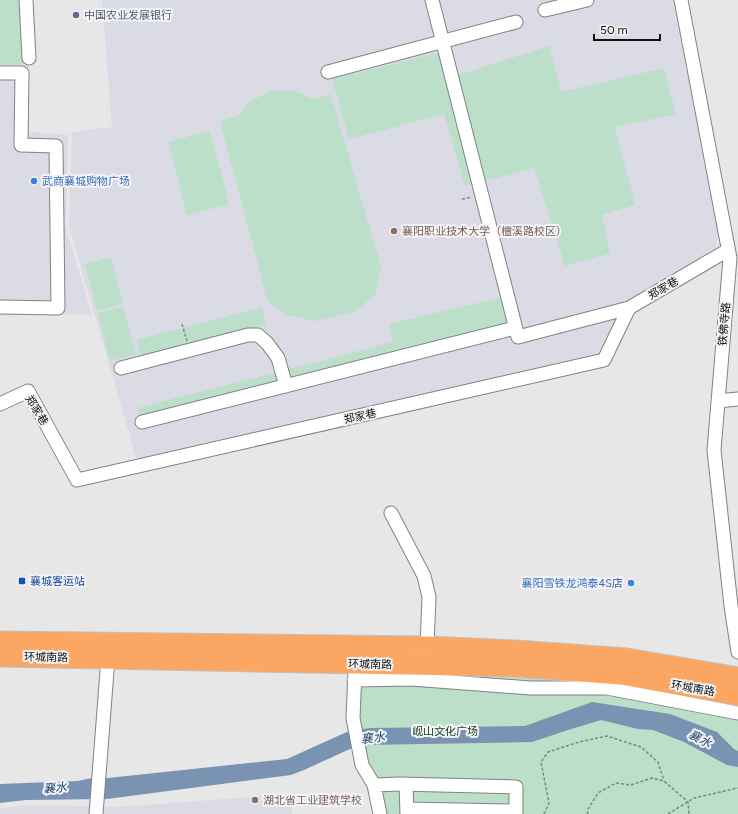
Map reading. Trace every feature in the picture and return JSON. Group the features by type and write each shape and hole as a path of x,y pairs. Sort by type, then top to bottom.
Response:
{"highway":[{"name":"环城南路","path":"0,641 427,646 516,650 626,658 738,677"},
{"name":"环城南路","path":"0,657 108,658 355,672 516,667 621,674 738,696"}],"street":[{"path":"26,0 29,58"},
{"path":"432,0 518,337 629,308"},
{"path":"545,10 587,0"},
{"name":"铁佛寺路","path":"681,0 730,258 714,450 734,606 738,652"},
{"path":"328,72 516,22"},
{"path":"0,73 22,72 21,145 56,146 58,308 0,307"},
{"name":"郑家巷","path":"0,404 28,391 77,480 604,360 629,308 728,250"},
{"path":"142,422 515,328"},
{"path":"121,368 248,335 258,335 267,343 278,358 286,386"},
{"path":"718,401 738,399"},
{"path":"391,514 424,576 429,597 427,646"},
{"path":"96,814 108,658"},
{"path":"380,814 374,785 362,765 353,718 355,672 411,679 530,688 607,688 738,713"},
{"path":"374,785 406,784 516,787 516,813 407,811 406,784"}],"path":[{"path":"182,324 189,350"},
{"path":"544,814 549,803 541,762 548,752 579,742 607,736 641,747 658,762 664,781"},
{"path":"588,814 587,812 598,792 616,782 631,785 652,778 664,781 688,802 689,814"},
{"path":"668,814 694,798 738,788"}],"shaded area":[{"name":"襄阳职业技术大学（檀溪路校区）","path":"102,0 673,0 718,235 716,247 617,316 600,356 138,464 69,226 72,132 112,127"},
{"name":"武商襄城购物广场","path":"28,66 28,132 68,135 66,228 92,315 0,312 0,68"},
{"name":"湖北省工业建筑学校","path":"293,794 292,814 0,814 0,809 24,805 116,807"}],"green space":[{"path":"0,0 21,0 23,65 0,65"},
{"path":"549,46 561,92 664,68 676,114 615,127 635,205 602,215 610,253 565,266 534,168 465,186 444,114 349,139 332,79 451,50 459,75"},
{"path":"271,91 295,91 312,99 331,95 381,267 375,295 355,311 315,321 288,315 268,302 220,121 240,115 248,102"},
{"path":"210,131 229,204 187,215 168,142"},
{"path":"111,257 123,304 97,311 85,264"},
{"path":"508,296 515,328 142,422 138,408 393,342 389,324"},
{"path":"123,307 136,354 110,361 98,313"},
{"path":"262,307 266,325 141,357 137,340"},
{"name":"岘山文化广场","path":"348,646 738,677 738,814 380,814 364,773"}],"water":[{"name":"襄水","path":"592,702 670,714 717,732 734,749 738,751 738,767 727,765 684,742 653,730 638,729 601,720 532,742 365,745 352,748 291,775 107,799 26,800 0,803 0,784 78,781 96,777 108,778 287,759 349,731 370,728 525,726"}],"place":[{"name":"中国农业发展银行","path":"76,15"},
{"name":"武商襄城购物广场","path":"34,181"},
{"name":"襄阳职业技术大学（檀溪路校区）","path":"394,231"},
{"name":"襄城客运站","path":"22,581"},
{"name":"襄阳雪铁龙鸿泰4S店","path":"631,583"},
{"name":"湖北省工业建筑学校","path":"255,800"}]}
